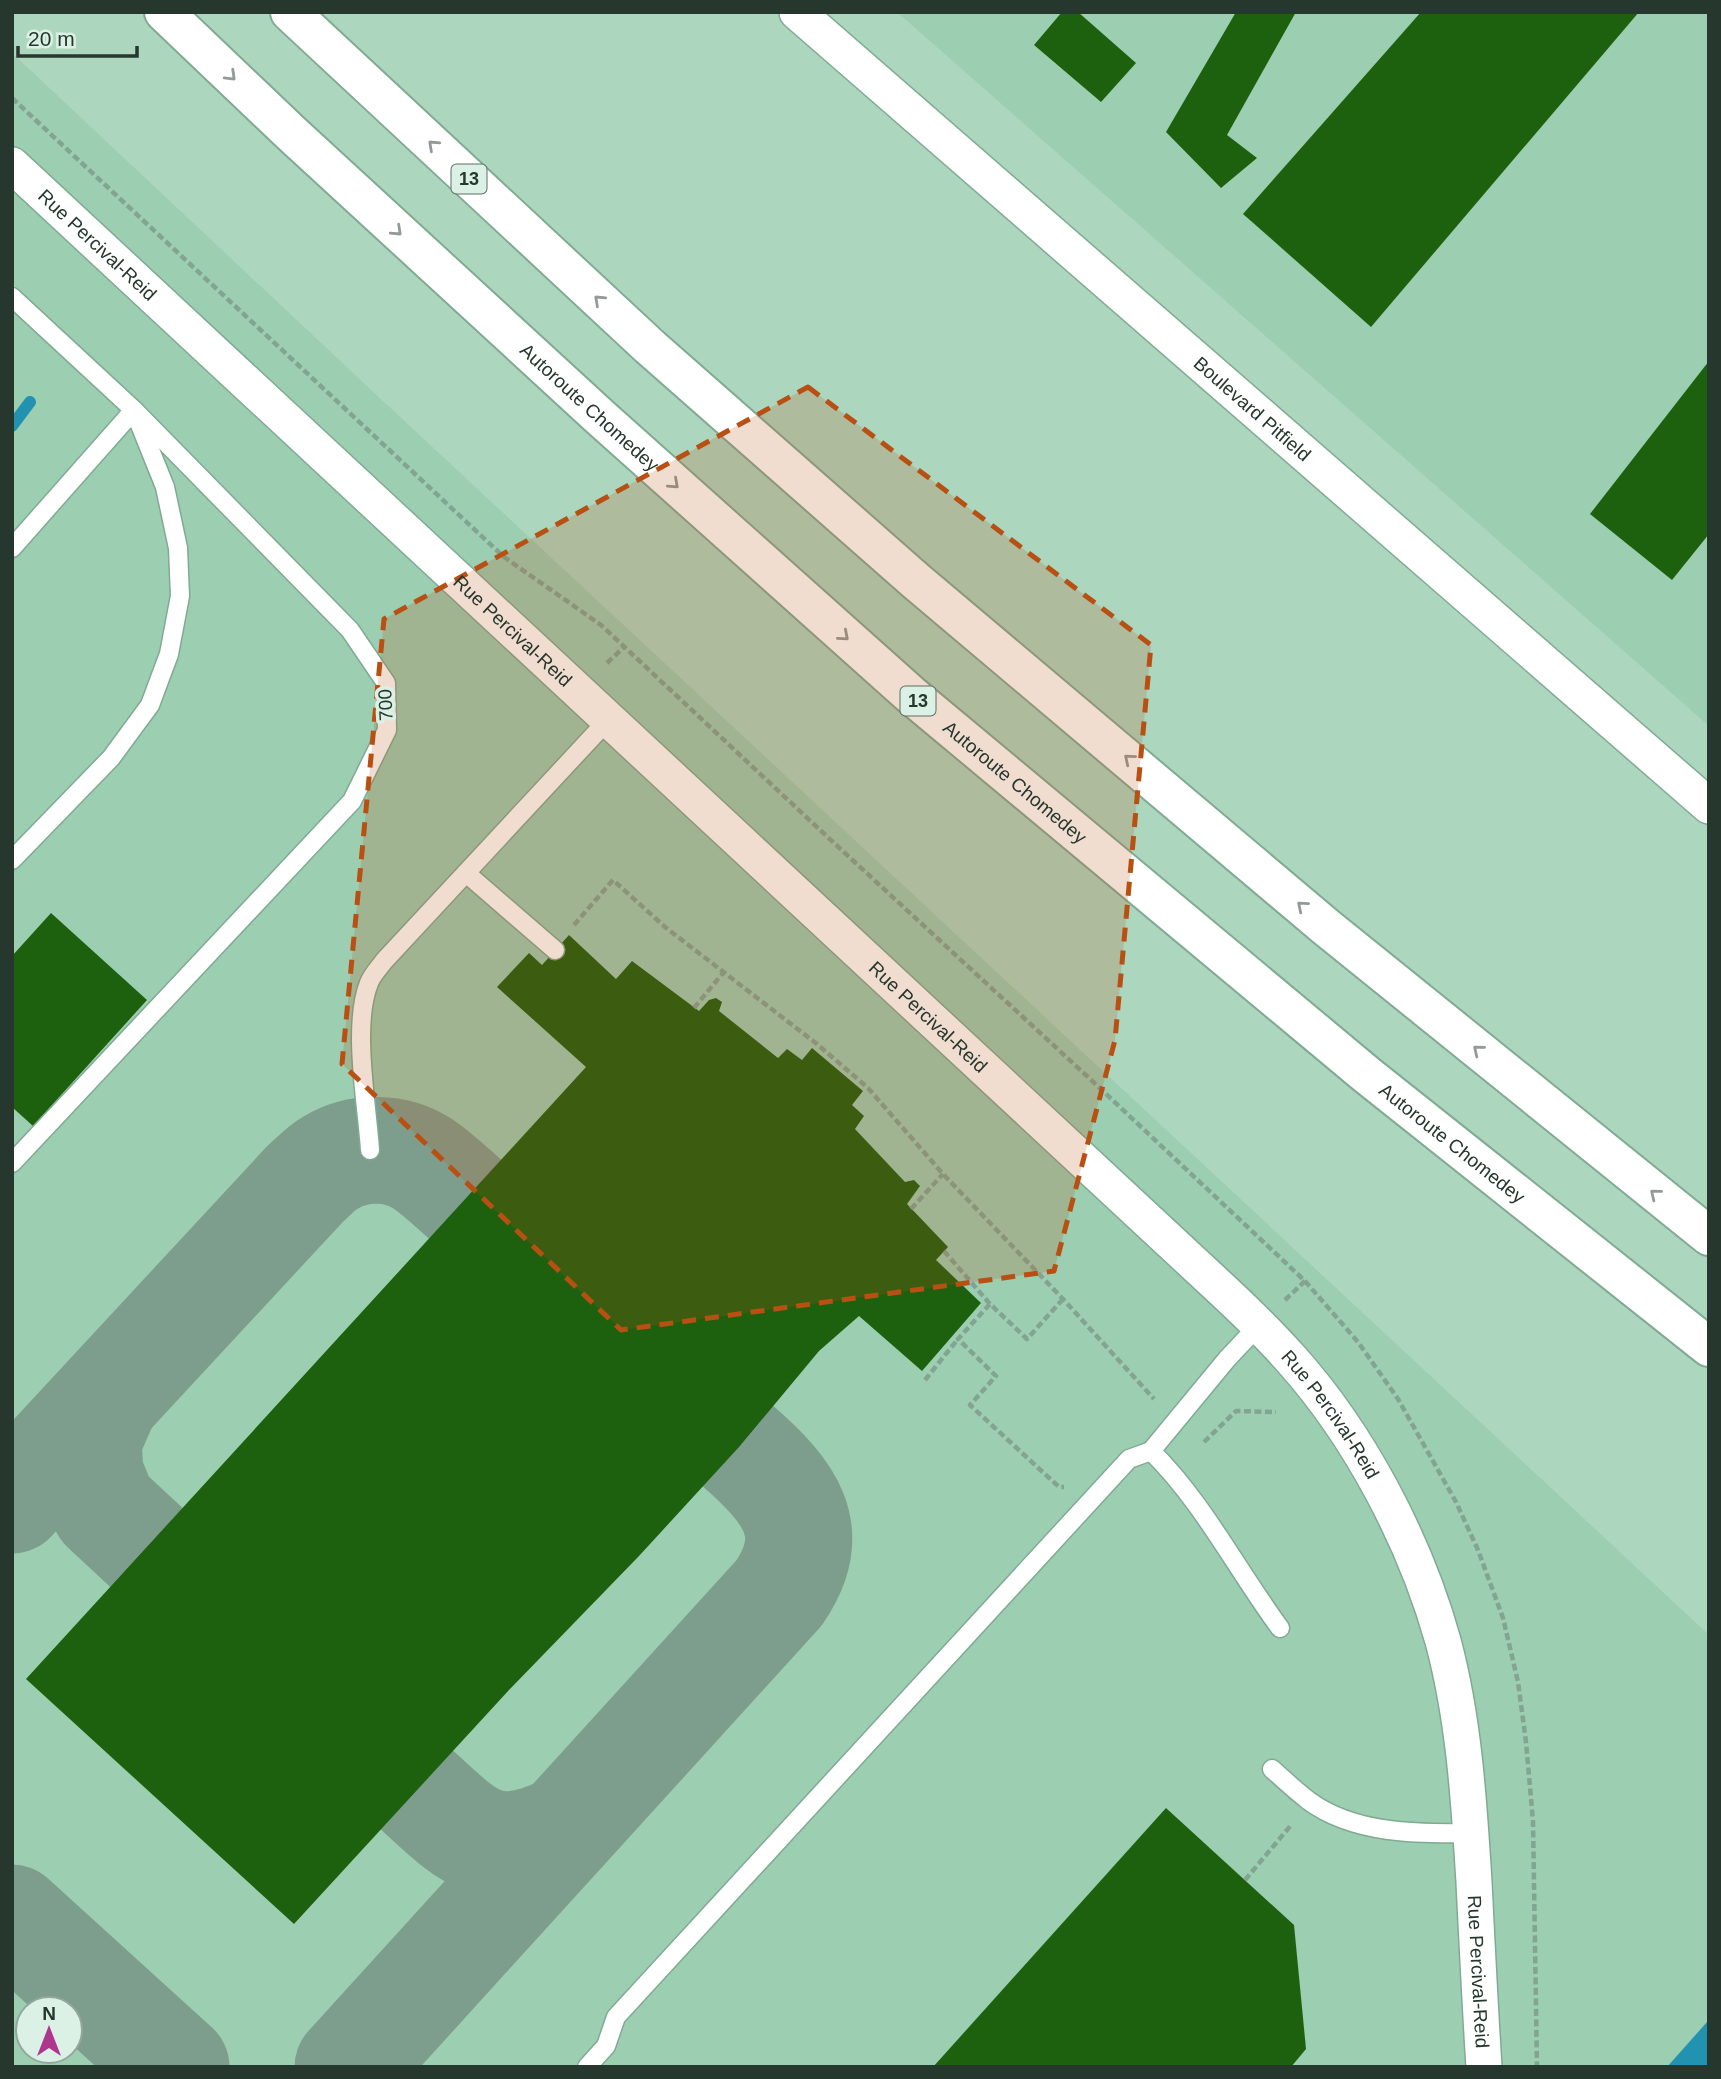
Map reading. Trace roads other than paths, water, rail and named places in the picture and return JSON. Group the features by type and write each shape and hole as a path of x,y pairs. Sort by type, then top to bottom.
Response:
{"highway":[{"name":"Autoroute Chomedey","path":"164,12 290,133 600,418 910,694 1367,1075 1709,1347"},
{"name":"13","path":"290,12 649,346 916,581 1326,927 1709,1236"}],"street":[{"name":"Boulevard Pitfield","path":"797,12 1709,806"},
{"name":"Rue Percival-Reid","path":"12,165 1259,1325 1293,1360 1357,1449 1384,1496 1407,1541 1425,1587 1445,1653 1464,1752 1484,2067"}],"lane":[{"name":"700","path":"12,297 134,410 350,630 386,683 387,730 352,801 12,1163"},
{"path":"12,548 134,410 165,487 178,548 180,596 169,654 149,705 111,758 12,860"},
{"path":"370,1150 361,1037 364,997 370,981 384,961 608,720"},
{"path":"466,873 555,950"},
{"path":"587,2067 606,2046 616,2017 1129,1459 1151,1451 1227,1359 1259,1325"},
{"path":"1151,1451 1185,1490 1280,1628"},
{"path":"1272,1769 1310,1802 1362,1825 1427,1834 1471,1833"}],"water":[{"path":"1709,2021 1709,2067 1667,2067 1707,2022"}],"waterway":[{"path":"12,426 30,402"}]}
